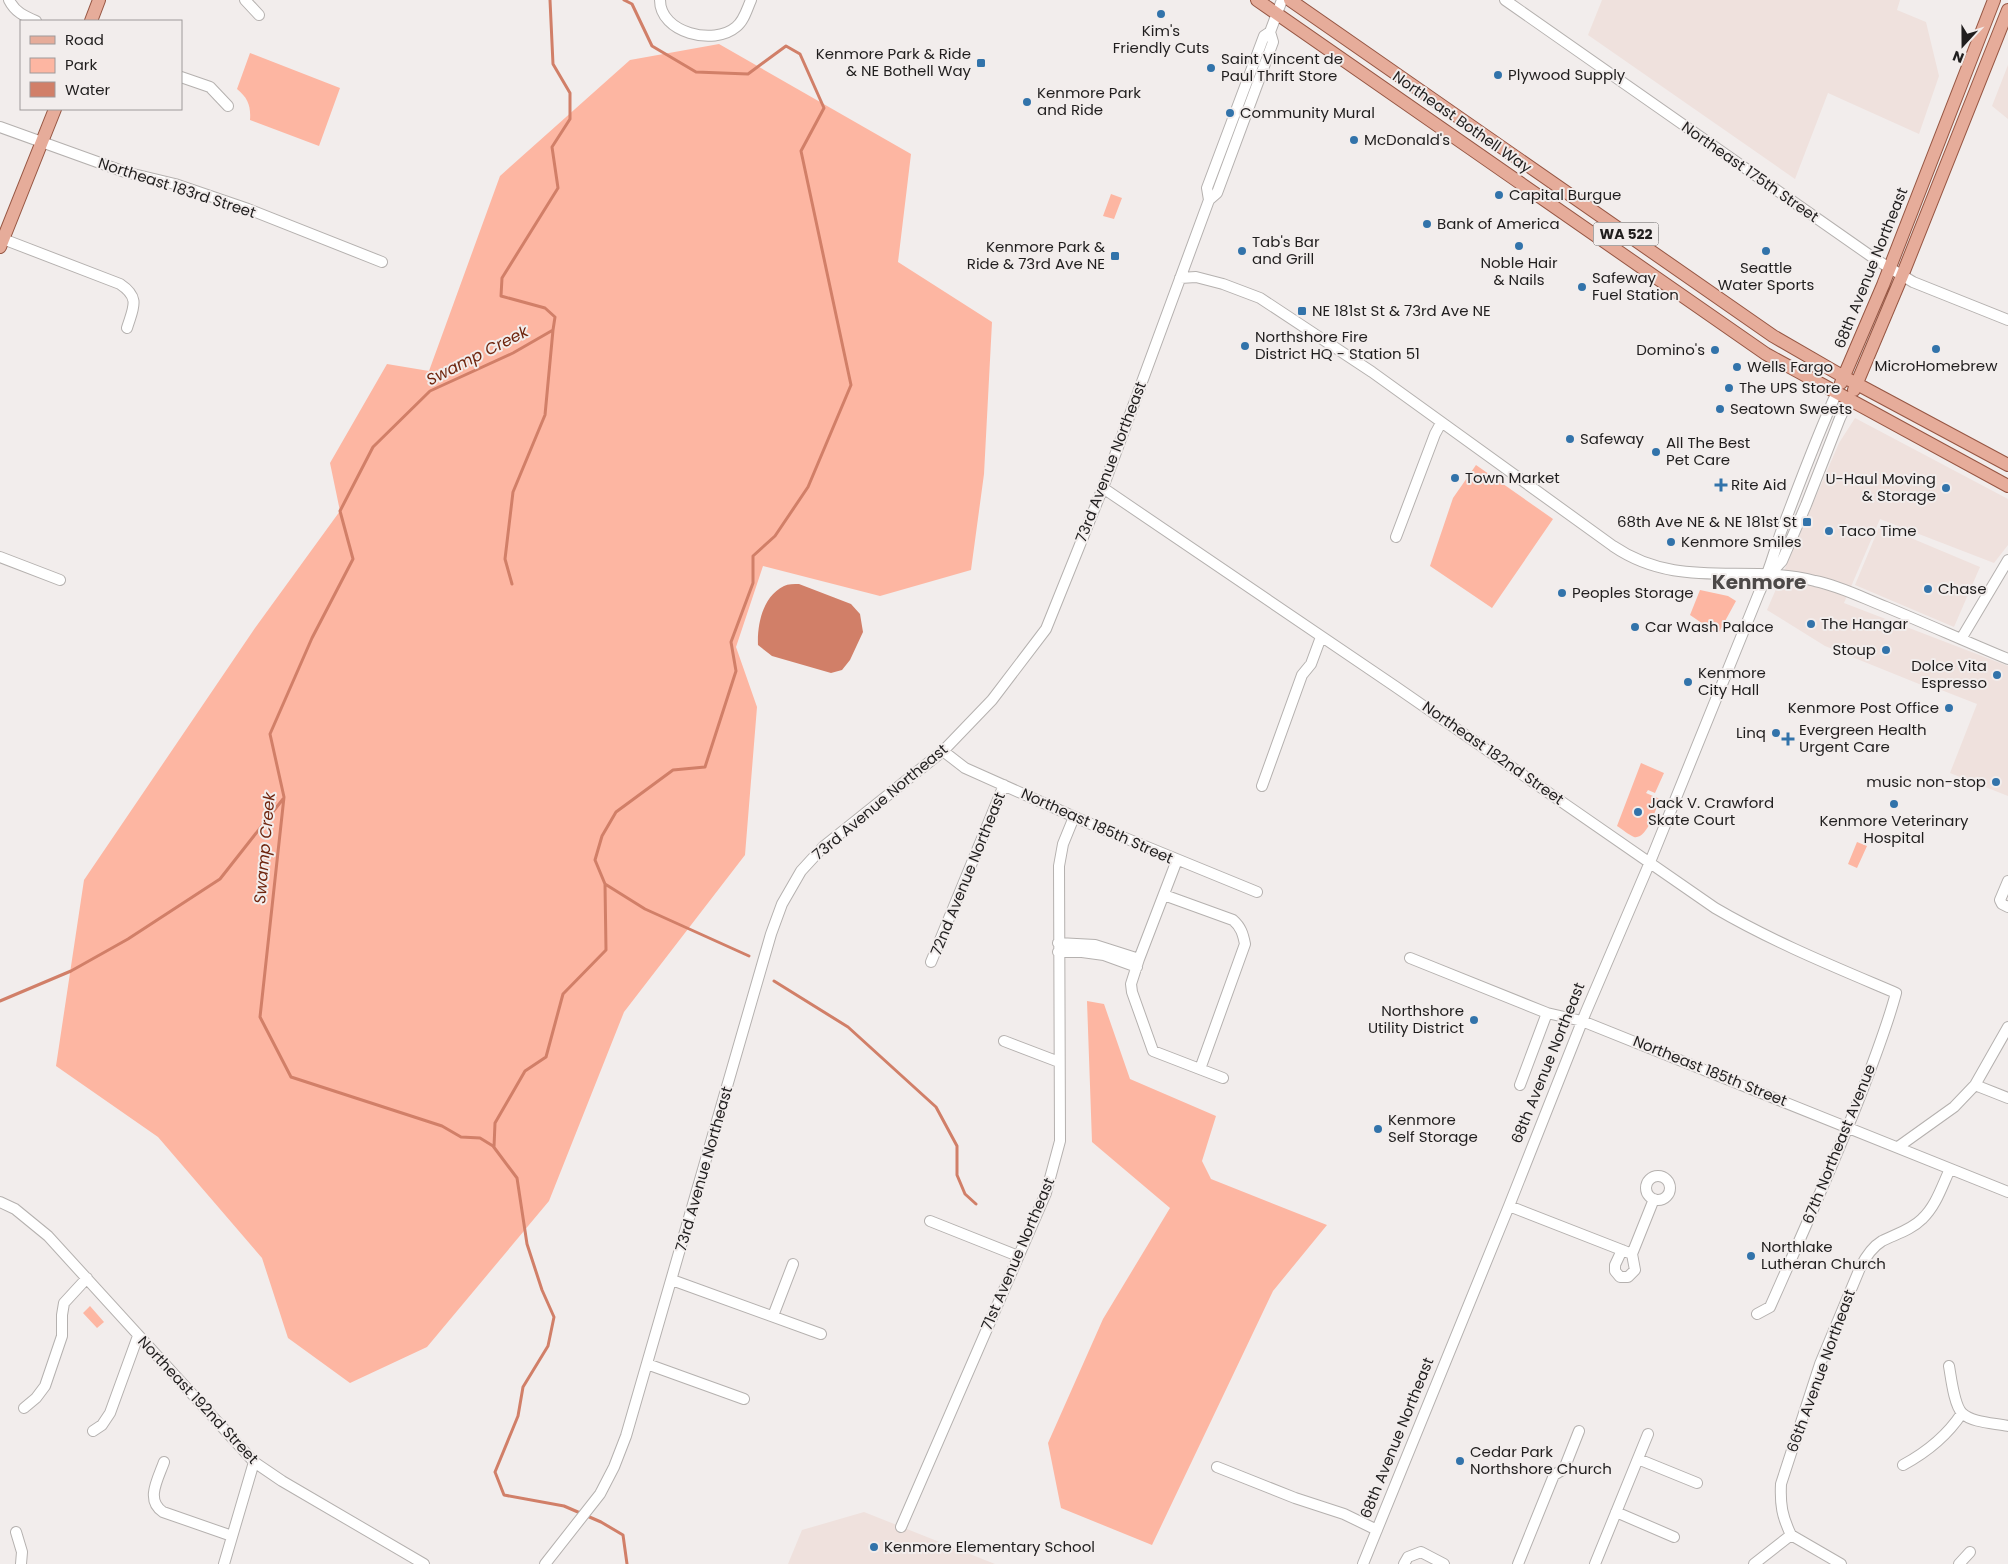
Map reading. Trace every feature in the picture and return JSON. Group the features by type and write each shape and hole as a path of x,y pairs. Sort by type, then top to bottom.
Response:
{"main road":[{"path":"91,20 99,0"},
{"name":"Northeast Bothell Way","path":"1257,0 1766,354 2008,486"},
{"name":"Northeast Bothell Way","path":"1290,0 1773,336 1844,377 2008,465"},
{"name":"68th Avenue Northeast","path":"1837,392 1890,268 1994,0"},
{"name":"68th Avenue Northeast","path":"1849,399 1902,276 2008,10"},
{"path":"2,243 55,110"}],"street":[{"path":"8,0 12,7 21,15 34,20"},
{"path":"245,0 259,15"},
{"path":"660,0 664,17 673,25 688,32 707,36 726,34 738,26 751,0"},
{"name":"73rd Avenue Northeast","path":"545,1564 591,1505 614,1467 626,1436 771,934 786,895 801,871 823,847 943,750 992,700 1046,629 1103,488 1209,200 1207,188 1264,36 1270,32 1282,0"},
{"name":"Northeast 175th Street","path":"1505,0 1847,240 1902,276 2008,320"},
{"path":"182,76 210,87 228,106"},
{"name":"Northeast 183rd Street","path":"0,127 125,172 175,184 248,209 382,262"},
{"path":"2,243 120,284 130,290 134,296 134,307 127,328"},
{"path":"1180,278 1196,277 1223,284 1260,298 1372,372 1441,423 1622,551 1642,563 1674,571 1768,576 1790,575 1836,587 2008,659"},
{"name":"68th Avenue Northeast","path":"1768,576 1772,558 1793,500 1837,392"},
{"name":"68th Avenue Northeast","path":"1363,1564 1509,1206 1582,1020 1650,862 1759,593 1768,576 1782,561 1849,399"},
{"path":"1396,537 1435,434 1441,423"},
{"name":"Northeast 182nd Street","path":"1103,488 1715,908 1791,948 1896,993"},
{"path":"0,558 60,580"},
{"path":"1961,639 2008,560"},
{"path":"1262,786 1302,675 1310,664 1321,637"},
{"name":"Northeast 185th Street","path":"943,750 965,768 1074,817 1256,892"},
{"name":"72nd Avenue Northeast","path":"931,962 1004,785"},
{"name":"71st Avenue Northeast","path":"901,1527 1046,1193 1060,1141 1059,866 1063,844 1074,817"},
{"path":"1176,860 1138,963 1131,984 1132,992 1154,1051 1223,1078"},
{"path":"2008,881 2000,900 2002,904 2008,907"},
{"path":"1164,895 1233,920 1242,931 1245,944 1200,1069"},
{"path":"1058,948 1095,945 1138,963"},
{"name":"Northeast 185th Street","path":"1410,958 1547,1013 1582,1020 2008,1192"},
{"name":"67th Northeast Avenue","path":"1757,1314 1770,1308 1848,1126 1886,1027 1896,993"},
{"path":"1520,1085 1547,1013"},
{"path":"1898,1147 1954,1107 1975,1085 2008,1027"},
{"path":"1004,1041 1059,1062"},
{"path":"1975,1085 2008,1098"},
{"name":"66th Avenue Northeast","path":"1791,1535 1780,1504 1781,1484 1820,1364 1860,1268 1867,1255 1880,1242 1906,1230 1921,1220 1931,1210 1950,1169"},
{"path":"1622,1250 1615,1271 1620,1277 1628,1277 1634,1273 1635,1266 1632,1254 1654,1199"},
{"name":"Northeast 192nd Street","path":"0,1202 15,1210 48,1236 254,1462 282,1481 424,1564"},
{"path":"1509,1206 1632,1254"},
{"path":"930,1222 1018,1256"},
{"path":"773,1316 793,1264"},
{"path":"24,1408 36,1398 45,1386 62,1336 64,1303 87,1278"},
{"path":"672,1280 822,1334"},
{"path":"93,1431 102,1425 110,1413 138,1336"},
{"path":"647,1364 744,1399"},
{"path":"1949,1366 1958,1406 1962,1413 1977,1420 2008,1426"},
{"path":"1903,1465 1923,1454 1952,1428 1962,1413"},
{"path":"1518,1564 1554,1475 1564,1469 1579,1430"},
{"path":"1595,1564 1648,1434"},
{"path":"1638,1459 1697,1483"},
{"path":"164,1462 154,1494 154,1502 157,1508 163,1512 232,1536"},
{"path":"224,1564 254,1462"},
{"path":"1218,1467 1295,1498 1344,1514 1377,1530"},
{"path":"1616,1512 1674,1536"},
{"path":"16,1532 22,1552 23,1559 21,1564"},
{"path":"1754,1564 1791,1535 1841,1564"},
{"path":"1404,1564 1408,1557 1421,1552 1430,1555 1444,1564"},
{"path":"1959,1564 1970,1552"}],"shaded area":[{"name":"Plywood Supply","path":"1602,0 1900,0 1897,10 1926,22 1939,76 1919,134 1828,93 1795,179 1588,35"},
{"path":"2008,65 2008,119 1992,106"},
{"path":"1855,418 2008,499 2008,545 1994,563 1880,519 1844,603 2008,666 2008,796 1950,773 1977,704 1931,686 1924,686 1825,646 1767,610 1839,443"},
{"path":"1880,525 1980,567 1954,627 1855,585"},
{"name":"Kenmore Elementary School","path":"864,1512 995,1564 788,1564 802,1530"}],"green space":[{"path":"719,44 911,154 898,262 992,322 984,474 971,570 880,596 763,566 736,647 757,707 745,855 624,1012 549,1201 427,1347 350,1383 288,1338 262,1258 158,1137 56,1066 84,880 255,628 340,511 330,463 387,364 429,371 500,176 630,60"},
{"path":"250,53 340,88 319,146 250,120 248,103 237,89"},
{"path":"1111,194 1122,198 1114,219 1103,216"},
{"path":"1476,465 1553,519 1492,608 1430,566 1453,498"},
{"path":"1700,590 1728,596 1736,601 1718,634 1690,615"},
{"name":"Jack V. Crawford Skate Court","path":"1641,763 1664,773 1655,793 1648,790 1646,793 1660,799 1647,829 1639,837 1634,837 1617,826"},
{"path":"1857,842 1867,846 1857,868 1848,864"},
{"path":"1087,1001 1104,1004 1130,1079 1216,1116 1202,1161 1211,1179 1327,1225 1273,1291 1152,1545 1061,1508 1048,1443 1103,1319 1170,1208 1092,1142"},
{"path":"90,1306 104,1322 97,1328 83,1313"}],"water":[{"path":"799,584 851,604 860,614 863,632 850,660 842,670 831,673 772,656 758,645 760,620 771,596 784,586"}],"waterway":[{"name":"Swamp Creek","path":"550,0 553,64 570,93 570,119 552,147 558,188 502,278 501,296 545,308 555,317 553,330 513,353 430,391 373,447 340,511 353,559 312,638 270,734 284,797 260,1017 291,1077 442,1126 461,1137 480,1138 493,1146 517,1178 527,1244 542,1290 554,1317 548,1346 523,1387 518,1416 495,1472 504,1495 564,1506 601,1522 623,1535 627,1564"},
{"path":"624,0 632,4 652,46 696,72 748,74 786,46 800,54 824,108 801,151 851,385 808,487 775,536 753,556 753,583 731,642 736,671 705,767 673,770 616,812 602,836 595,860 605,884 645,909 749,956"},
{"path":"512,584 505,559 513,492 545,415 553,330"},
{"path":"0,1001 71,971 128,939 220,879 283,799"},
{"path":"494,1147 495,1123 525,1071 546,1057 563,994 606,950 605,884"},
{"path":"774,981 848,1027 936,1107 957,1146 957,1175 965,1194 976,1204"}],"place":[{"name":"Kim's Friendly Cuts","path":"1161,14"},
{"name":"Kenmore Park & Ride & NE Bothell Way","path":"981,63"},
{"name":"Saint Vincent de Paul Thrift Store","path":"1211,68"},
{"name":"Plywood Supply","path":"1498,75"},
{"name":"Kenmore Park and Ride","path":"1027,102"},
{"name":"Community Mural","path":"1230,113"},
{"name":"McDonald's","path":"1354,140"},
{"name":"Capital Burgue","path":"1499,195"},
{"name":"Bank of America","path":"1427,224"},
{"name":"Noble Hair & Nails","path":"1519,246"},
{"name":"Tab's Bar and Grill","path":"1242,251"},
{"name":"Seattle Water Sports","path":"1766,251"},
{"name":"Kenmore Park & Ride & 73rd Ave NE","path":"1115,256"},
{"name":"Safeway Fuel Station","path":"1582,287"},
{"name":"NE 181st St & 73rd Ave NE","path":"1302,311"},
{"name":"Northshore Fire District HQ - Station 51","path":"1245,346"},
{"name":"MicroHomebrew","path":"1936,349"},
{"name":"Domino's","path":"1715,350"},
{"name":"Wells Fargo","path":"1737,367"},
{"name":"The UPS Store","path":"1729,388"},
{"name":"Seatown Sweets","path":"1720,409"},
{"name":"Safeway","path":"1570,439"},
{"name":"All The Best Pet Care","path":"1656,452"},
{"name":"Town Market","path":"1455,478"},
{"name":"Rite Aid","path":"1721,485"},
{"name":"U-Haul Moving & Storage","path":"1946,488"},
{"name":"68th Ave NE & NE 181st St","path":"1807,522"},
{"name":"Taco Time","path":"1829,531"},
{"name":"Kenmore Smiles","path":"1671,542"},
{"name":"Chase","path":"1928,589"},
{"name":"Peoples Storage","path":"1562,593"},
{"name":"The Hangar","path":"1811,624"},
{"name":"Car Wash Palace","path":"1635,627"},
{"name":"Stoup","path":"1886,650"},
{"name":"Dolce Vita Espresso","path":"1997,675"},
{"name":"Kenmore City Hall","path":"1688,682"},
{"name":"Kenmore Post Office","path":"1949,708"},
{"name":"Linq","path":"1776,733"},
{"name":"Evergreen Health Urgent Care","path":"1788,739"},
{"name":"music non-stop","path":"1996,782"},
{"name":"Kenmore Veterinary Hospital","path":"1894,804"},
{"name":"Jack V. Crawford Skate Court","path":"1638,812"},
{"name":"Northshore Utility District","path":"1474,1020"},
{"name":"Kenmore Self Storage","path":"1378,1129"},
{"name":"Northlake Lutheran Church","path":"1751,1256"},
{"name":"Cedar Park Northshore Church","path":"1460,1461"},
{"name":"Kenmore Elementary School","path":"874,1547"}],"district":[{"name":"Kenmore","path":"1759,582"}]}
